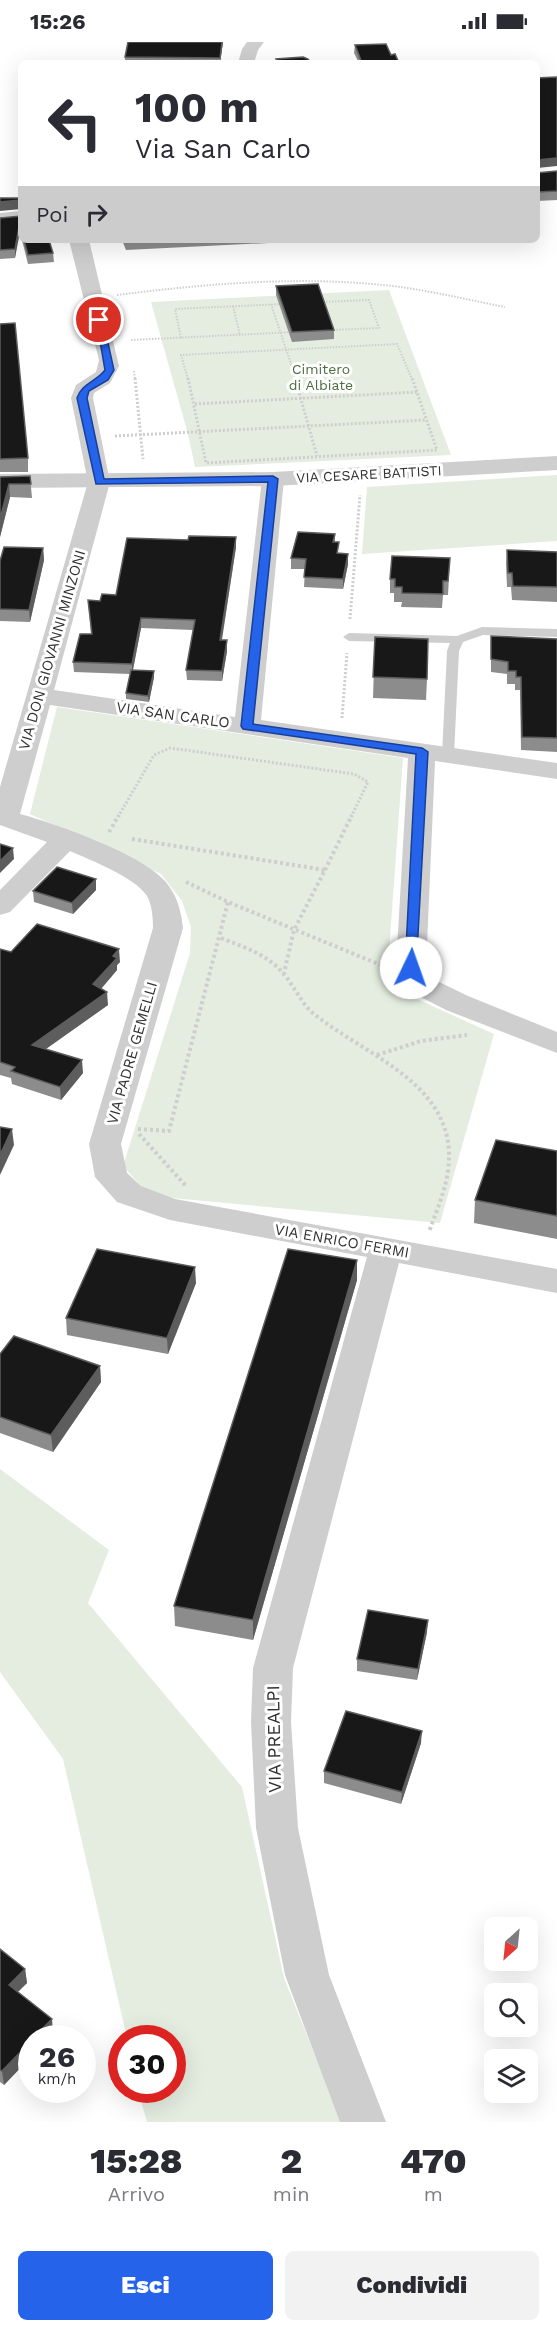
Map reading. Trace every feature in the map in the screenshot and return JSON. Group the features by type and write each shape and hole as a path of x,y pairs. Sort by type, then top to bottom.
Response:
{"street":[{"path":"247,60 250,49 257,42 265,42"},
{"path":"0,219 18,217"},
{"path":"80,243 110,370 104,378 84,390 82,398 99,482"},
{"name":"VIA CESARE BATTISTI","path":"0,481 273,479 320,467 557,463"},
{"path":"247,726 273,479"},
{"name":"VIA DON GIOVANNI MINZONI","path":"3,818 99,482"},
{"name":"VIA SAN CARLO","path":"38,696 557,771"},
{"path":"435,753 411,968 422,985 457,1004 557,1043"},
{"path":"3,818 66,839 133,871 153,886 171,892"},
{"path":"0,906 66,839"},
{"name":"VIA PADRE GEMELLI","path":"129,1194 111,1177 105,1144 168,928 171,892"},
{"name":"VIA ENRICO FERMI","path":"129,1194 170,1209 557,1281"},
{"name":"VIA PREALPI","path":"363,2122 307,1975 277,1828 271,1722 273,1668 404,1252"}],"lane":[{"path":"349,636 458,640 482,632 557,633"},
{"path":"435,753 453,651 458,640"}],"path":[{"path":"117,295 171,288 316,282 382,285 437,293 505,307"},
{"path":"314,302 369,300 379,328 324,331"},
{"path":"181,338 175,309 293,303"},
{"path":"271,304 302,398 320,467"},
{"path":"232,306 240,335"},
{"path":"131,340 302,332"},
{"path":"397,344 418,392 437,450 320,467 206,463 195,404 181,355 397,344"},
{"path":"195,404 418,392"},
{"path":"90,436 199,434 426,420"},
{"path":"340,740 360,485"},
{"path":"119,837 108,835 154,755 170,748 354,774 368,782 294,930 284,974"},
{"path":"130,839 325,870"},
{"path":"171,892 228,902 388,968 411,968"},
{"path":"215,1218 135,1128 169,1131 228,902"},
{"path":"220,938 252,950 272,961 284,974 296,996 312,1012 420,1086 441,1114 449,1144 449,1169 404,1252"},
{"path":"377,1055 408,1042 444,1036 494,1034 514,1027"}],"green space":[{"name":"Cimitero di Albiate","path":"389,290 451,455 195,467 151,302"},
{"path":"557,475 557,541 362,554 367,487"},
{"path":"57,707 403,758 387,979 406,994 494,1034 440,1223 150,1196 123,1166 190,953 191,927 182,901 161,874 30,814"},
{"path":"0,1469 109,1550 88,1603 242,1787 284,1978 342,2122 147,2122 142,2103 186,2103 186,2025 124,2025 63,1759 0,1672"}],"building":[{"path":"128,42 222,42 220,58 125,57"},
{"path":"386,44 391,55 395,54 398,60 361,60 355,45"},
{"path":"303,57 309,60 276,60"},
{"path":"557,77 557,158 540,160 540,78"},
{"path":"557,171 557,191 540,192 540,173"},
{"path":"0,198 18,198 18,200 0,202"},
{"path":"18,216 15,249 0,250 0,218"},
{"path":"25,243 50,243 53,253 28,255"},
{"path":"318,284 334,330 292,332 276,286"},
{"path":"15,323 28,458 0,459 0,324"},
{"path":"30,476 31,484 9,484 0,519 0,477"},
{"path":"298,532 335,534 333,542 339,542 337,553 348,554 343,579 304,577 306,559 291,558"},
{"path":"189,536 236,537 220,640 227,640 222,671 186,670 195,620 141,618 132,664 73,662 80,634 92,634 88,600 100,601 102,594 116,595 127,538 188,540"},
{"path":"4,547 43,548 29,610 0,609 0,561"},
{"path":"507,550 557,552 557,587 513,586 512,573 508,573"},
{"path":"392,556 450,558 448,581 443,581 443,594 402,593 402,587 395,587 395,579 390,579"},
{"path":"491,636 557,639 557,738 522,737 521,677 516,677 516,671 508,671 508,662 491,659"},
{"path":"375,637 428,639 427,679 373,677"},
{"path":"131,670 154,671 148,696 126,693"},
{"path":"0,844 13,848 0,861"},
{"path":"57,867 96,879 72,903 33,891"},
{"path":"37,924 119,949 113,956 117,958 93,984 107,992 32,1045 82,1060 60,1087 11,1071 15,1067 0,1062 0,949 11,952"},
{"path":"0,1127 12,1129 0,1155"},
{"path":"496,1140 557,1151 557,1216 475,1200"},
{"path":"97,1249 195,1267 167,1338 66,1318"},
{"path":"288,1249 357,1260 253,1620 174,1606"},
{"path":"14,1336 100,1366 51,1435 0,1417 0,1354"},
{"path":"368,1610 428,1620 418,1669 357,1659"},
{"path":"346,1711 422,1731 402,1792 324,1771"},
{"path":"0,1949 25,1969 9,1985 52,2019 46,2025 18,2025 18,2054 2,2071 0,2070"}],"route":[{"path":"99,320 110,370 104,378 84,390 82,398 99,482 273,479 247,726 422,752 411,968"}]}
